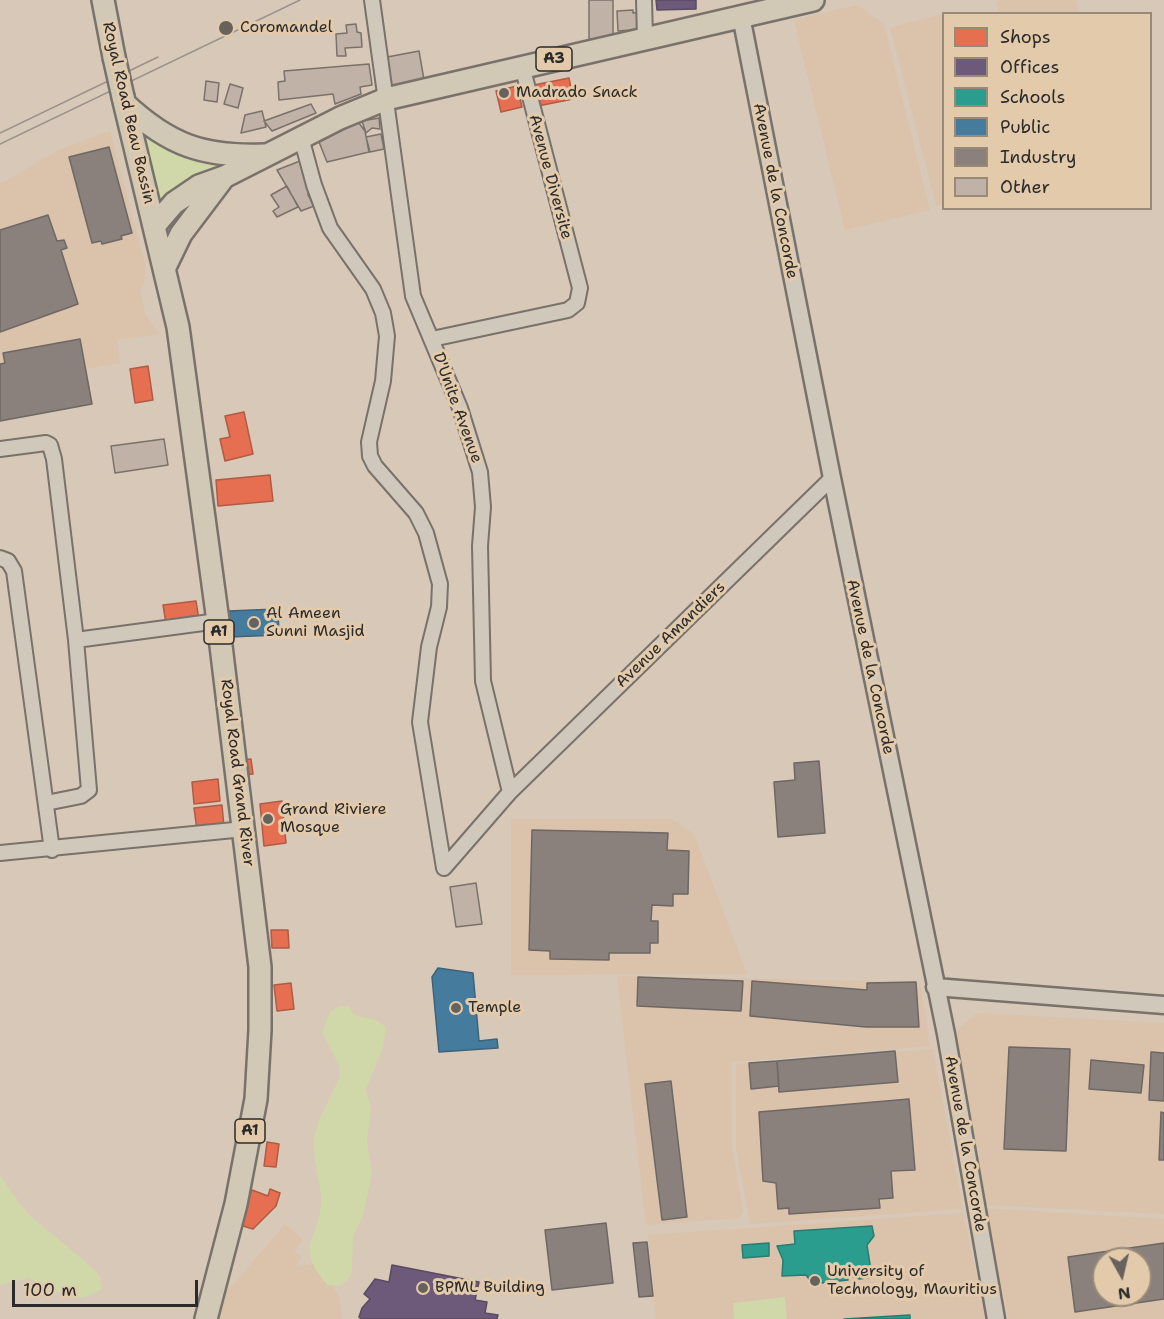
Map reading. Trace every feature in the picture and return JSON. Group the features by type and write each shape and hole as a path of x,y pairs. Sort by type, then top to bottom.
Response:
{"main road":[{"name":"Royal Road Beau Bassin","path":"103,0 114,57 155,225"},
{"name":"A3","path":"155,225 189,192 224,177 340,118 386,99 813,0"},
{"name":"A3","path":"124,100 151,126 189,147 221,155 266,155"},
{"name":"A3","path":"165,267 175,245 195,213 224,177"},
{"name":"A3","path":"155,225 179,225 195,213"},
{"name":"Royal Road Grand River","path":"155,225 178,327 218,621 260,967 256,1099 236,1204 206,1319"}],"street":[{"name":"D'Unite Avenue","path":"372,0 413,296 460,408 480,472 483,507 480,546 483,681 510,792"},
{"path":"644,0 645,38"},
{"name":"Avenue de la Concorde","path":"741,16 832,478 946,1034 996,1319"},
{"name":"Avenue Diversite","path":"432,339 568,310 577,303 579,288 522,66"},
{"name":"Avenue Amandiers","path":"301,137 314,185 330,228 373,289 383,313 387,336 383,381 369,442 370,456 375,466 416,513 426,533 440,584 439,607 429,647 420,722 444,868 510,792 832,478"},
{"path":"0,449 42,442 50,445 76,640 89,790 81,796 46,803"},
{"path":"0,558 9,561 14,571 52,850"},
{"path":"76,640 218,621"},
{"path":"0,853 52,850 244,829"},
{"path":"935,987 1164,1005"}],"shaded area":[{"path":"1003,0 1076,0 1079,12 999,12 996,2"},
{"path":"857,5 884,24 930,210 845,230 794,20"},
{"path":"942,14 942,204 936,206 890,27"},
{"path":"110,131 146,268 144,283 140,289 145,314 160,334 117,340 120,363 87,369 92,404 0,421 0,184 61,149"},
{"path":"511,819 671,819 694,834 747,974 511,975"},
{"path":"617,976 920,982 930,1046 731,1062 732,1147 743,1212 739,1218 646,1225"},
{"path":"977,1013 1164,1023 1164,1214 985,1205 950,1036"},
{"path":"933,1049 963,1209 750,1224 736,1148 736,1064"},
{"path":"983,1208 1164,1219 1164,1319 1009,1319"},
{"name":"University of Technology, Mauritius","path":"963,1213 986,1319 656,1319 648,1235"},
{"path":"285,1224 303,1240 294,1251 302,1258 295,1267 321,1263 339,1298 342,1319 217,1319 224,1290 233,1285"}],"green space":[{"path":"142,130 227,162 188,180 162,209"},
{"path":"339,1006 349,1006 354,1015 376,1020 386,1027 383,1048 366,1089 371,1109 367,1141 372,1173 363,1216 353,1236 352,1272 348,1280 338,1286 327,1285 317,1271 312,1261 310,1245 321,1205 314,1148 315,1133 340,1076 339,1065 322,1032 330,1012"},
{"path":"0,1176 28,1214 93,1268 100,1277 102,1288 84,1297 75,1297 56,1292 28,1278 0,1285"},
{"path":"785,1297 787,1319 734,1319 733,1303"}],"building: Shops":[{"path":"569,78 573,99 538,106 534,85"},
{"path":"517,86 522,107 501,112 496,91"},
{"path":"148,366 153,400 135,403 130,369"},
{"path":"244,412 253,454 225,461 220,439 230,437 225,416"},
{"path":"270,475 273,501 218,506 216,480"},
{"path":"196,601 200,626 167,630 163,605"},
{"path":"251,759 253,774 244,775 242,760"},
{"path":"218,779 220,801 194,804 192,782"},
{"path":"282,801 286,843 264,846 260,804"},
{"path":"222,805 224,827 197,830 194,808"},
{"path":"271,930 288,930 289,948 272,948"},
{"path":"291,983 294,1009 277,1011 274,985"},
{"path":"267,1142 279,1144 276,1167 264,1166"},
{"path":"270,1189 280,1193 276,1206 253,1229 240,1225 252,1190 268,1196"}],"building: Offices":[{"path":"656,0 696,0 696,9 657,10"},
{"name":"BPML Building","path":"392,1265 479,1282 475,1300 487,1302 485,1313 498,1315 497,1319 361,1319 359,1317 362,1308 370,1299 364,1294 375,1279 389,1282"}],"building: Schools":[{"path":"872,1226 874,1236 867,1245 872,1277 860,1279 852,1277 851,1270 847,1270 848,1280 821,1283 821,1278 809,1279 806,1275 782,1276 783,1260 777,1246 795,1244 794,1231"},
{"path":"769,1243 769,1256 743,1258 742,1245"},
{"path":"910,1315 910,1319 844,1319"}],"building: Public":[{"name":"Al Ameen Sunni Masjid","path":"278,609 279,635 229,637 228,611"},
{"name":"Temple","path":"438,968 473,973 479,1041 497,1039 498,1048 439,1052 432,977"}],"building: Industry":[{"path":"109,147 132,233 121,236 122,239 102,244 101,241 92,243 69,157"},
{"path":"48,215 57,241 64,240 67,248 61,250 78,304 0,332 0,230"},
{"path":"80,339 92,404 0,421 0,364 5,363 3,353"},
{"path":"819,761 825,833 778,837 774,782 795,780 794,763"},
{"path":"532,830 668,833 667,850 689,851 688,894 673,894 673,906 652,905 651,921 658,921 658,943 650,943 650,953 609,953 609,960 550,959 550,951 529,950"},
{"path":"638,977 743,981 741,1011 637,1006"},
{"path":"752,981 867,990 867,983 916,982 919,1027 866,1027 750,1016"},
{"path":"1009,1047 1070,1049 1066,1151 1004,1149"},
{"path":"895,1051 898,1082 779,1092 777,1061"},
{"path":"1151,1052 1164,1053 1164,1101 1149,1100"},
{"path":"1091,1060 1144,1065 1141,1093 1089,1089"},
{"path":"777,1061 779,1086 751,1089 749,1063"},
{"path":"671,1081 687,1217 662,1220 645,1084"},
{"path":"909,1099 915,1170 891,1171 893,1198 879,1199 880,1208 789,1214 789,1208 778,1209 776,1183 763,1181 759,1112"},
{"path":"1161,1112 1164,1113 1164,1160 1159,1160"},
{"path":"606,1223 613,1283 552,1290 545,1230"},
{"path":"647,1242 653,1296 639,1297 633,1243"},
{"path":"1164,1243 1164,1299 1152,1301 1152,1247 1137,1247"},
{"path":"1092,1254 1092,1307 1109,1307 1075,1312 1068,1257"}],"building: Other":[{"path":"589,0 613,0 613,39 589,39"},
{"path":"633,10 633,13 644,12 645,29 618,31 617,11"},
{"path":"356,24 357,32 361,33 362,47 345,48 346,56 337,56 336,34 347,33 346,25"},
{"path":"419,51 424,80 387,87 382,58"},
{"path":"369,64 372,85 360,87 361,94 335,104 333,94 279,100 278,82 285,81 284,71"},
{"path":"206,81 219,83 217,102 204,100"},
{"path":"230,84 243,88 238,108 224,104"},
{"path":"311,104 316,113 272,131 264,121"},
{"path":"262,111 266,127 241,133 245,115"},
{"path":"379,118 380,129 372,128 366,133 362,121"},
{"path":"358,122 365,131 369,152 327,162 319,142"},
{"path":"381,134 384,149 370,152 366,137"},
{"path":"305,159 310,174 308,195 314,206 301,211 277,170"},
{"path":"287,186 298,207 277,217 273,211 279,207 271,195"},
{"path":"164,439 168,465 115,473 111,446"},
{"path":"476,883 482,924 456,927 450,887"}],"tram line":[{"path":"0,144 300,0"},
{"path":"0,133 158,57"}],"place":[{"name":"Coromandel","path":"226,28"},
{"name":"Madrado Snack","path":"504,93"},
{"name":"Al Ameen Sunni Masjid","path":"254,623"},
{"name":"Grand Riviere Mosque","path":"268,819"},
{"name":"Temple","path":"456,1008"},
{"name":"University of Technology, Mauritius","path":"815,1281"},
{"name":"BPML Building","path":"423,1288"}]}
